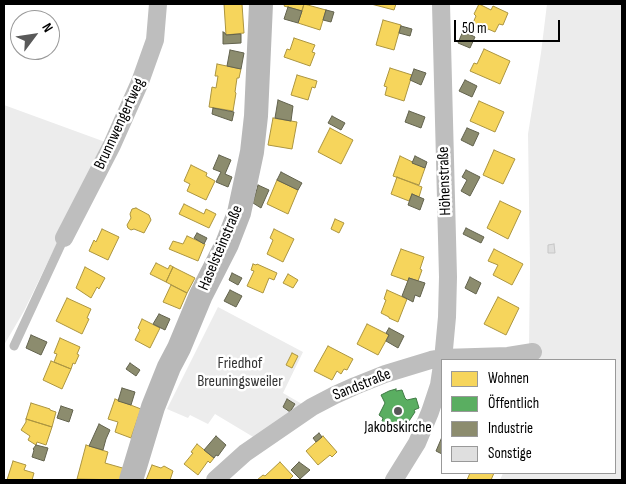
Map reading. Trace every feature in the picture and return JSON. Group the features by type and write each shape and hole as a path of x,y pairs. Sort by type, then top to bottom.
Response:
{"street":[{"name":"Brunnwengertweg","path":"64,238 112,145 140,82 155,40 158,4"},
{"name":"Haselsteinstraße","path":"131,480 152,407 168,367 179,348 238,213 252,152 256,116 261,4"},
{"name":"Höhenstraße","path":"441,4 448,277 443,359"},
{"name":"Sandstraße","path":"469,359 533,352"},
{"name":"Sandstraße","path":"215,480 245,453 312,407 334,395 384,374 419,363 441,361"},
{"name":"Höhenstraße","path":"394,480 417,443 430,412 441,373"}],"lane":[{"path":"14,346 64,238"}],"green space":[{"path":"547,4 622,4 622,480 500,480 503,474 616,474 616,359 508,359 529,346 528,134"},
{"path":"4,105 108,143 24,311 4,345"},
{"name":"Friedhof Breuningsweiler","path":"218,307 303,352 283,393 302,404 255,438 215,414 208,424 190,415 188,418 167,409"}],"building: Wohnen":[{"path":"224,4 242,4 244,33 226,35"},
{"path":"285,4 304,4 302,11 284,6"},
{"path":"304,4 326,10 320,30 298,23"},
{"path":"371,4 396,4 394,10"},
{"path":"479,4 491,10 493,6 508,13 503,25 499,24 495,32 488,29 486,32 472,25 476,16 474,14"},
{"path":"383,20 401,25 394,50 376,45"},
{"path":"294,38 315,45 312,52 315,53 310,66 284,57 287,49 290,50"},
{"path":"484,49 510,61 500,84 470,71 474,63 477,64"},
{"path":"217,64 241,69 239,78 237,78 233,111 209,107 212,87 216,88"},
{"path":"390,68 412,75 404,101 385,95 387,87 384,86"},
{"path":"297,75 317,81 315,88 312,87 308,100 291,95"},
{"path":"479,101 504,112 495,132 470,121"},
{"path":"273,118 297,122 292,149 268,145"},
{"path":"330,128 353,140 341,164 318,152"},
{"path":"494,150 515,159 503,184 483,175"},
{"path":"400,156 425,168 419,185 393,176"},
{"path":"191,165 207,173 206,176 215,181 206,200 187,191 190,184 184,181"},
{"path":"397,177 422,187 419,197 412,194 409,201 391,194"},
{"path":"277,180 298,190 288,214 267,204"},
{"path":"500,201 521,211 508,239 487,228"},
{"path":"184,204 204,214 206,209 216,214 209,228 179,214"},
{"path":"136,208 149,215 151,220 144,233 134,229 131,230 127,225 131,218 132,209"},
{"path":"335,219 344,223 339,233 331,229"},
{"path":"102,229 119,237 108,260 89,251"},
{"path":"274,229 294,239 283,262 267,254 273,240 270,238"},
{"path":"187,236 205,244 198,261 169,249 173,241 183,244"},
{"path":"401,249 424,257 418,281 409,278 408,281 391,275"},
{"path":"494,249 523,264 512,285 493,275 498,265 488,261"},
{"path":"156,263 168,269 170,265 173,267 166,282 150,274"},
{"path":"253,264 277,273 274,280 269,278 263,293 247,286 254,271 251,270"},
{"path":"85,267 105,278 91,298 76,288"},
{"path":"173,267 195,278 187,293 166,282"},
{"path":"288,274 298,280 293,288 283,283"},
{"path":"171,285 187,293 180,309 163,302"},
{"path":"387,290 407,299 398,322 381,313 386,300 384,299"},
{"path":"498,297 519,308 506,335 484,324"},
{"path":"67,298 91,309 87,318 89,319 82,334 56,321"},
{"path":"142,319 160,328 150,348 135,340 140,330 138,328"},
{"path":"367,324 389,335 378,355 357,344"},
{"path":"60,338 80,347 77,354 79,355 71,369 54,362 57,354 54,353"},
{"path":"328,346 353,359 347,370 344,369 341,374 337,371 332,380 314,371"},
{"path":"292,353 298,356 292,368 286,365"},
{"path":"51,361 71,369 62,389 43,380"},
{"path":"115,399 141,409 131,438 115,432 118,422 108,419"},
{"path":"31,403 56,412 52,427 26,419"},
{"path":"26,419 52,427 46,445 37,442 36,445 28,440 30,436 21,430"},
{"path":"323,436 337,452 318,465 306,451"},
{"path":"197,444 214,458 210,463 208,461 198,475 184,464 193,453 191,452"},
{"path":"86,445 108,452 105,463 126,469 122,480 77,479"},
{"path":"13,461 26,465 24,470 34,473 32,480 7,480"},
{"path":"280,462 293,476 289,480 257,480 263,475 265,476"},
{"path":"152,465 161,468 164,466 173,471 170,480 146,480"},
{"path":"470,474 494,474 491,480 467,480"}],"building: Öffentlich":[{"name":"Jakobskirche","path":"396,389 396,391 402,390 407,400 416,398 419,408 414,410 415,412 409,421 407,419 400,432 389,432 386,429 388,427 382,421 383,418 379,415 385,403 381,395"}],"building: Industrie":[{"path":"288,7 302,11 298,23 284,19"},
{"path":"326,10 334,12 331,22 323,20"},
{"path":"401,26 412,29 410,36 399,33"},
{"path":"463,31 475,37 470,48 458,43"},
{"path":"223,32 226,35 241,34 241,43 223,44"},
{"path":"230,50 244,53 241,69 227,66"},
{"path":"414,69 426,73 421,85 410,80"},
{"path":"465,80 477,86 472,97 459,91"},
{"path":"278,100 293,106 291,121 275,118"},
{"path":"213,108 234,112 232,121 212,114"},
{"path":"409,111 425,117 421,128 405,122"},
{"path":"332,116 345,123 341,130 328,123"},
{"path":"467,128 479,133 473,146 461,140"},
{"path":"219,155 231,160 225,174 232,177 228,187 216,182 221,172 213,169"},
{"path":"415,156 427,162 425,168 412,163"},
{"path":"466,170 480,177 470,196 461,191 467,180 462,177"},
{"path":"281,172 302,183 298,190 277,180"},
{"path":"258,185 269,190 261,208 253,203"},
{"path":"412,194 424,199 420,210 408,205"},
{"path":"466,228 484,237 481,243 463,234"},
{"path":"197,233 207,238 204,244 194,238"},
{"path":"232,273 242,278 238,285 229,280"},
{"path":"470,277 481,283 476,294 465,288"},
{"path":"409,278 425,283 420,297 415,295 413,302 402,296"},
{"path":"230,290 242,296 236,307 224,301"},
{"path":"159,314 170,319 165,330 153,324"},
{"path":"389,328 404,336 398,348 386,341 389,335 386,333"},
{"path":"31,335 47,342 41,355 26,348"},
{"path":"130,363 140,370 136,376 126,369"},
{"path":"122,388 135,392 131,405 118,401"},
{"path":"287,399 295,404 290,412 283,407"},
{"path":"61,406 73,410 69,422 57,418"},
{"path":"99,424 110,430 103,450 89,446"},
{"path":"319,433 322,437 316,442 313,438"},
{"path":"216,436 226,445 218,456 216,455 214,458 204,450"},
{"path":"441,439 441,454 436,451"},
{"path":"36,445 48,448 44,461 32,457 33,449"},
{"path":"299,462 310,470 300,479 291,470"}],"building: Sonstige":[{"path":"554,244 555,253 548,253 548,245"}],"place":[{"name":"Jakobskirche","path":"398,411"}]}
